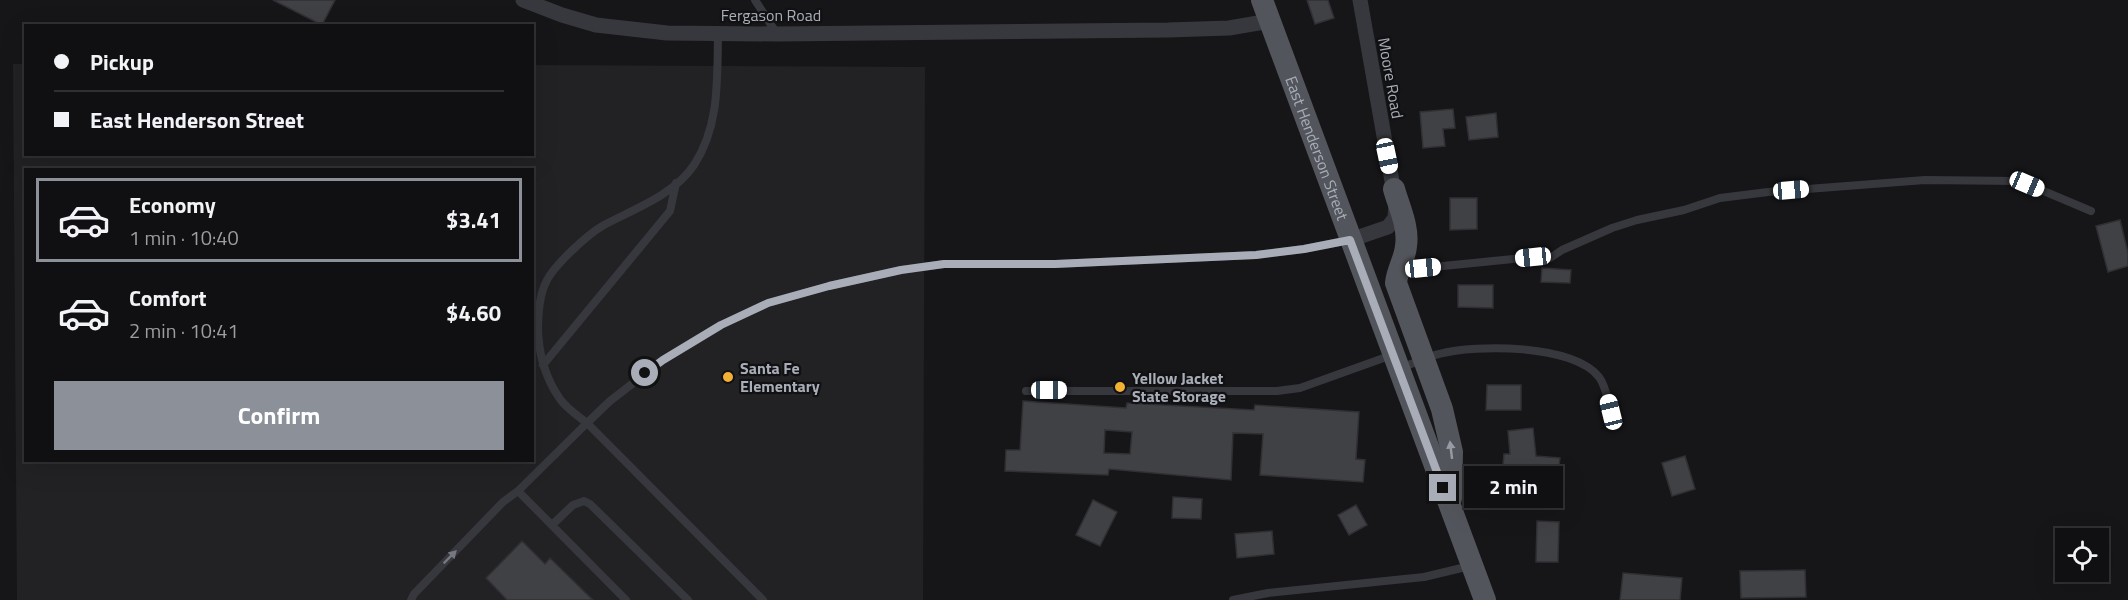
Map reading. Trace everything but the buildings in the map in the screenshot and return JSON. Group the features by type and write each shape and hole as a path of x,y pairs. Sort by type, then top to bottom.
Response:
{"main road":[{"name":"East Henderson Street","path":"1262,0 1485,600"},
{"path":"1394,189 1405,225 1407,244 1396,283 1442,409 1452,452 1451,508"}],"street":[{"name":"Fergason Road","path":"523,0 596,25 667,33 1168,30 1229,28 1270,21"},
{"name":"Moore Road","path":"1350,240 1388,227 1395,218 1394,189 1359,0"}],"lane":[{"path":"755,0 777,34"},
{"path":"718,33 716,101 709,136 693,166 676,183 651,201 601,227 564,258 546,282 538,314 539,343 543,365 561,401 587,423 763,600"},
{"path":"1401,265 1409,268 1423,268 1533,257 1550,258 1562,250 1612,228 1720,198 1827,187 1925,180 2016,181 2091,211"},
{"path":"543,365 670,211 676,183"},
{"path":"411,600 414,594 503,502 518,491 610,401 663,360 721,325 768,303 829,286 901,270 944,264 1055,264 1256,255 1350,240"},
{"path":"1026,391 1277,391 1300,388 1396,362 1424,360 1439,354 1484,347 1545,352 1562,356 1585,366 1599,377 1611,412"},
{"path":"518,491 626,600"},
{"path":"552,525 573,505 584,501 590,504 688,600"},
{"path":"1233,600 1424,577 1472,565"}],"shaded area":[{"name":"Santa Fe Elementary","path":"13,64 24,64 24,156 534,156 534,65 925,67 923,600 17,600"}],"place":[{"name":"Santa Fe Elementary","path":"728,377"},
{"name":"Yellow Jacket State Storage","path":"1120,387"}],"route":[{"path":"645,373 721,325 768,303 829,286 901,270 944,264 1055,264 1256,255 1350,240 1443,488"}]}
